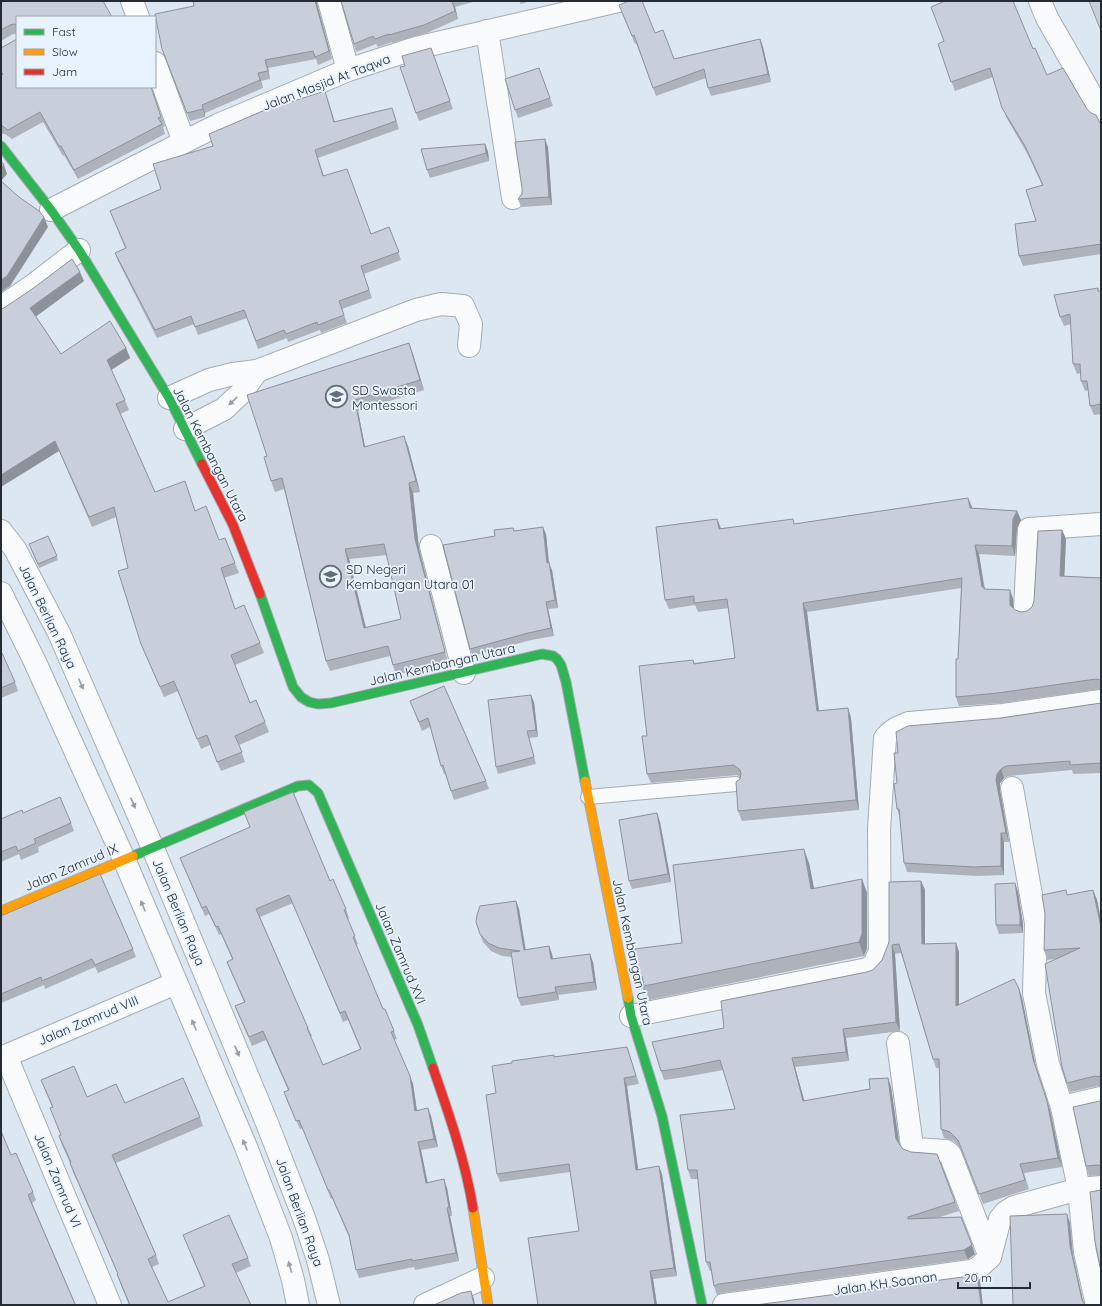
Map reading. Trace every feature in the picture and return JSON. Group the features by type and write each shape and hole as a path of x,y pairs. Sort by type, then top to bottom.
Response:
{"street":[{"path":"132,1 138,16"},
{"path":"329,1 348,70"},
{"name":"Jalan Masjid At Taqwa","path":"51,210 218,125 348,70 416,48 618,1"},
{"path":"1040,1 1047,18 1101,112"},
{"path":"487,31 513,198"},
{"path":"156,66 184,142"},
{"name":"Jalan Kembangan Utara","path":"1,146 51,210 79,250 169,398 234,525 293,687 300,696 307,702 319,704 331,703 542,654 552,655 558,659 566,682 631,1016 662,1116 702,1305"},
{"path":"1,307 31,287 79,250"},
{"path":"169,398 209,380 233,374 257,371 416,310 441,304 463,306 471,324 469,346"},
{"path":"185,429 224,409 242,392 257,371"},
{"path":"1025,609 1029,529 1101,524"},
{"name":"Jalan Berlian Raya","path":"1,531 8,552 59,633 152,846 267,1123 304,1218 318,1260 329,1305"},
{"path":"431,546 464,673"},
{"name":"Jalan Berlian Raya","path":"1,593 35,662 124,859 246,1147 282,1238 298,1305"},
{"path":"631,1016 868,969 874,964 880,951 878,829 885,738 890,731 897,727 921,722 1003,715 1101,701"},
{"name":"Jalan Zamrud XVI","path":"152,846 298,786 309,785 318,793 418,1025 450,1117 469,1185 488,1305"},
{"path":"1012,788 1036,923 1034,993 1048,1064 1062,1107 1078,1189 1085,1252 1097,1305"},
{"name":"Jalan Zamrud IX","path":"1,911 152,846"},
{"name":"Jalan Zamrud VIII","path":"4,1057 176,983"},
{"path":"898,1043 912,1146 915,1149 946,1151 950,1154 990,1257"},
{"name":"Jalan Zamrud VI","path":"4,1057 110,1305"},
{"path":"1062,1107 1101,1098"},
{"path":"990,1257 1000,1219 1006,1212 1014,1207 1078,1189 1101,1188"},
{"name":"Jalan KH Saanan","path":"724,1305 971,1271 978,1268 990,1257"},
{"path":"425,1305 483,1278"}],"lane":[{"path":"588,797 736,784"}],"building":[{"path":"1,1 103,1 111,16 16,16 16,25 10,25 1,30"},
{"path":"193,1 315,1 329,51 315,57 313,51 265,60 268,71 258,73 260,80 202,105 203,109 187,113 162,49 155,14 194,6"},
{"path":"341,1 452,1 455,11 424,25 375,39 373,36 354,44"},
{"path":"629,1 642,1 655,33 663,30 674,59 760,39 768,74 708,88 704,69 653,88 634,35 632,36 619,5"},
{"path":"945,1 1013,1 1033,49 1035,48 1047,75 1063,68 1087,109 1096,115 1101,125 1101,244 1019,256 1015,224 1036,221 1026,190 1043,185 1025,146 1002,108 990,68 951,82 938,44 944,41 931,7"},
{"path":"1089,1 1101,1 1101,31"},
{"path":"16,40 16,88 151,88 161,117 158,118 162,124 74,170 40,112 8,130 1,125 1,75 3,74 1,72 1,48"},
{"path":"431,48 450,101 416,113 400,67 405,66 402,56"},
{"path":"539,68 550,98 515,110 505,79"},
{"path":"325,91 334,122 392,108 396,121 315,150 323,176 347,169 371,234 389,227 399,252 361,266 369,290 339,301 344,315 318,325 317,322 286,334 284,330 256,341 244,310 195,327 191,316 155,330 115,253 126,248 110,211 161,189 153,164 213,146 209,134 265,110"},
{"path":"545,139 549,197 518,199 522,194 522,188 515,142"},
{"path":"485,144 486,153 427,170 421,149"},
{"path":"1,181 19,197 39,211 44,217 7,276 1,280"},
{"path":"72,259 80,272 30,308 61,354 110,321 126,348 107,360 125,400 116,404 155,492 185,481 195,511 206,506 219,540 225,538 235,563 221,568 235,609 244,605 260,643 231,655 250,703 256,700 265,722 235,736 242,752 217,762 207,735 197,739 174,681 160,687 141,644 118,571 128,568 114,507 89,517 55,441 1,475 1,309 35,287"},
{"path":"1098,288 1098,291 1101,291 1101,404 1090,406 1087,381 1081,381 1080,364 1073,364 1070,314 1060,317 1054,295"},
{"path":"409,343 420,380 355,400 364,447 404,436 416,481 409,483 415,539 445,652 393,665 388,646 326,661 282,478 271,481 264,457 267,456 247,395","holes":["384,544 401,619 364,628 345,549"]},
{"path":"968,498 970,508 1017,511 1013,519 1012,546 975,545 982,587 984,587 984,589 1010,590 1010,605 1015,610 1021,612 1027,611 1032,607 1034,601 1038,531 1062,530 1060,576 1101,578 1101,680 1096,679 998,693 956,697 956,659 958,659 962,578 803,603 817,711 848,708 856,800 738,811 736,782 740,779 741,774 740,770 734,765 647,774 642,736 647,736 639,666 693,660 694,664 735,658 727,599 694,603 694,596 665,600 656,527 717,519 719,529 793,519 794,524"},
{"path":"543,527 547,563 549,562 555,600 546,602 551,628 470,649 443,545 495,536 494,530 513,528 514,531"},
{"path":"48,536 57,556 38,564 29,544"},
{"path":"2,653 15,682 1,688 1,654"},
{"path":"444,686 486,781 451,791 443,765 441,766 428,718 419,722 410,701"},
{"path":"531,695 536,730 527,731 534,757 496,767 488,700"},
{"path":"1101,703 1101,763 1070,765 1070,761 1006,766 997,774 996,780 1006,833 1001,833 1001,866 974,867 904,863 899,809 897,809 894,784 897,783 894,753 898,753 896,732 908,726 1001,718"},
{"path":"293,792 330,881 333,879 346,909 344,910 355,936 353,937 383,1009 385,1009 394,1031 391,1032 410,1076 415,1111 428,1108 434,1139 418,1142 426,1183 444,1179 449,1207 447,1208 456,1253 412,1261 412,1259 356,1270 349,1235 328,1190 299,1120 296,1121 284,1092 289,1090 263,1031 249,1037 235,1006 245,1002 227,962 233,959 218,926 216,927 206,906 202,908 180,858 250,827 244,812","holes":["289,895 340,1013 345,1011 361,1049 323,1065 256,909"]},
{"path":"60,797 71,823 34,839 36,843 18,851 16,846 1,852 1,819 22,810 23,813"},
{"path":"657,813 668,874 629,881 619,820"},
{"path":"804,849 811,889 862,879 862,934 859,942 644,986 642,976 638,976 635,949 682,943 673,865"},
{"path":"100,874 133,949 95,965 92,959 42,981 41,977 1,994 1,915"},
{"path":"921,881 922,944 956,943 956,1006 1014,979 1019,989 1033,1059 1047,1101 1058,1158 1020,1164 1025,1180 979,1194 958,1140 950,1132 941,1129 939,1059 933,1059 899,944 892,945 896,1022 843,1029 846,1052 792,1058 803,1101 870,1089 869,1079 888,1078 896,1139 903,1149 911,1152 937,1154 955,1202 908,1217 908,1219 961,1217 972,1245 964,1250 719,1284 714,1286 710,1262 706,1262 697,1170 688,1170 680,1115 735,1109 720,1060 661,1071 652,1042 724,1028 721,1001 873,970 882,960 889,942 889,882"},
{"path":"1015,883 1020,925 996,925 995,884"},
{"path":"1066,890 1067,895 1093,890 1101,927 1101,1077 1095,1076 1067,1083 1062,1067 1045,964 1080,948 1044,950 1045,914 1042,895"},
{"path":"516,901 524,950 549,946 551,959 590,954 594,982 555,987 556,992 518,998 511,952 520,951 499,948 488,943 480,934 476,922 480,906"},
{"path":"627,1047 636,1076 624,1078 636,1170 659,1166 674,1268 650,1271 655,1305 538,1305 528,1238 579,1231 569,1164 497,1174 486,1095 496,1093 492,1066 512,1063 512,1061 554,1055 554,1057"},
{"path":"74,1066 87,1097 116,1084 125,1103 183,1078 200,1117 112,1155 156,1255 148,1259 168,1302 205,1286 183,1235 229,1215 248,1258 232,1264 251,1305 130,1305 59,1136 61,1135 50,1108 53,1107 41,1080"},
{"path":"1101,1101 1101,1166 1086,1166 1073,1107"},
{"path":"1,1131 11,1155 16,1153 33,1192 28,1195 75,1304 74,1305 1,1305"},
{"path":"1101,1190 1101,1271 1095,1242 1090,1192"},
{"path":"1067,1214 1070,1246 1082,1300 1085,1305 1013,1305 1010,1216"},
{"path":"977,1273 981,1305 756,1305 970,1276"},
{"path":"471,1291 474,1305 434,1305 461,1293"}],"traffic: fast":[{"path":"1,146 51,210 79,250 169,398 202,464"},
{"path":"260,594 293,687 301,697 309,702 318,704 331,703 542,654 553,656 561,665 566,682 585,781"},
{"path":"133,856 298,786 309,785 318,793 418,1025 433,1068"},
{"path":"628,998 631,1016 662,1116 702,1305"}],"traffic: slow":[{"path":"585,781 628,998"},
{"path":"1,911 133,856"},
{"path":"473,1208 488,1305"}],"traffic: jam":[{"path":"202,464 233,525 260,594"},
{"path":"433,1068 451,1120 470,1190 473,1208"}],"place":[{"name":"SD Swasta Montessori","path":"337,397"},
{"name":"SD Negeri Kembangan Utara 01","path":"330,576"}]}
